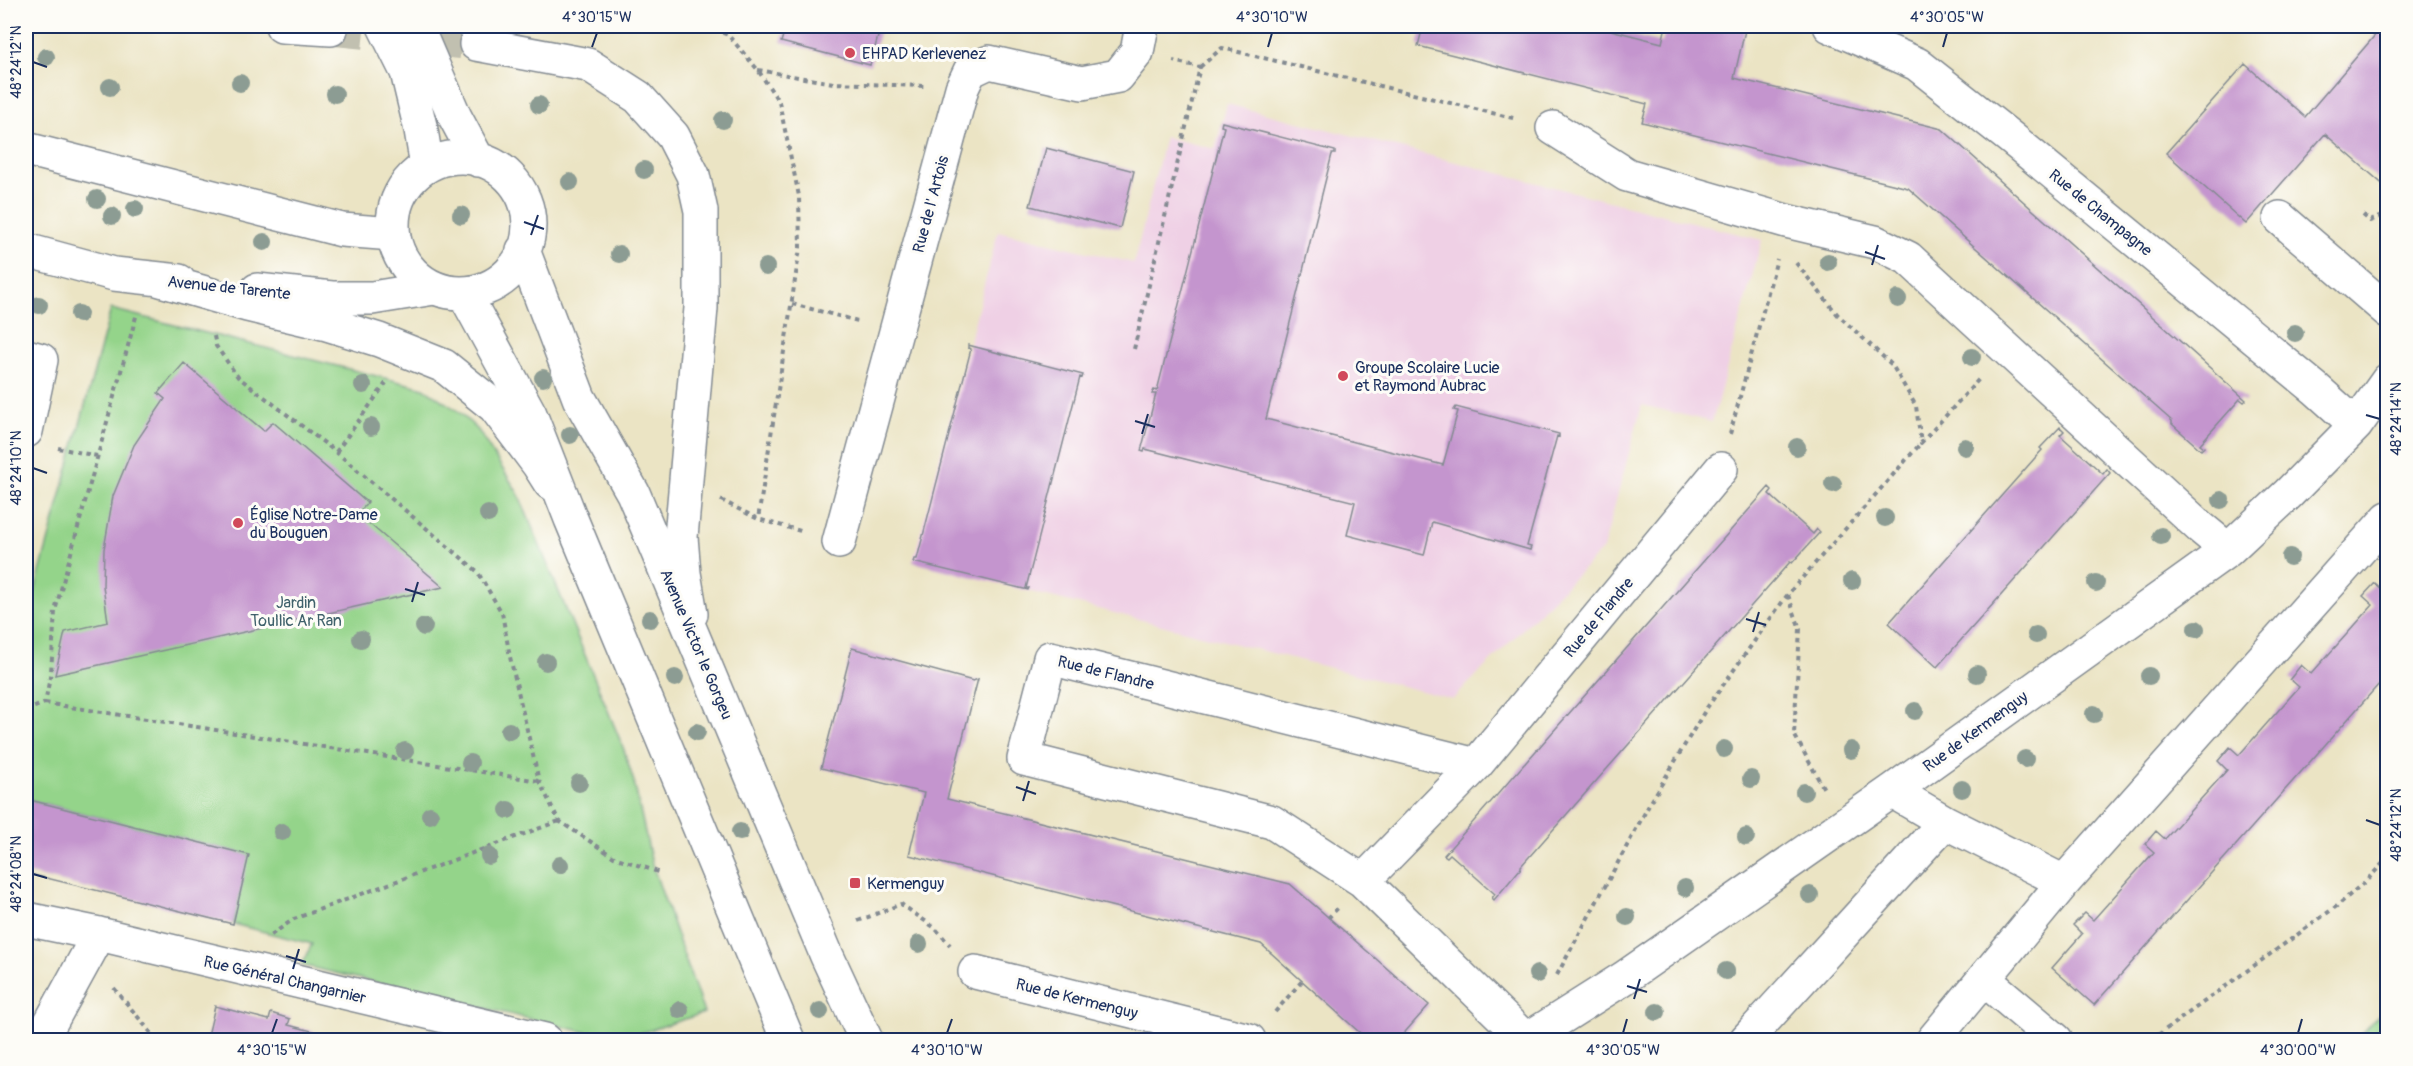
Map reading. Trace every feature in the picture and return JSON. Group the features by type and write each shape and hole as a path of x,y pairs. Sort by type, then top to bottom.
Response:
{"street":[{"path":"282,26 331,29"},
{"path":"384,26 406,72 421,130 426,166"},
{"path":"417,26 455,117 478,160"},
{"name":"Rue de Champagne","path":"1830,26 1917,64 2011,138 2316,389 2356,425"},
{"name":"Rue de l' Artois","path":"839,542 962,88 970,71 989,62 1082,83 1118,76 1139,39"},
{"path":"476,44 588,65 638,97 673,136 693,175 701,211 701,308 681,537 684,573 696,642"},
{"path":"1553,128 1627,174 1783,232 1875,242 1908,258 2200,527 2229,550"},
{"path":"26,149 342,230 393,234"},
{"path":"463,157 478,160 496,167 509,177 519,190 526,205 529,222 523,250 510,272 495,284 476,291 449,290 418,278 406,266 397,250 393,234 393,214 399,195 411,179 426,166 444,159 463,157"},
{"path":"2280,218 2388,311"},
{"name":"Avenue de Tarente","path":"26,250 114,274 332,298 372,298 449,290"},
{"name":"Avenue Victor le Gorgeu","path":"523,250 579,398 633,493 827,956 866,1041"},
{"path":"157,279 380,340 444,366 495,407 538,464 571,519"},
{"path":"449,290 530,414 571,519 788,1041"},
{"path":"26,356 41,360 26,431"},
{"name":"Rue de Kermenguy","path":"1526,1041 1624,978 1892,791 2229,550 2356,425 2388,380"},
{"name":"Rue de Flandre","path":"1363,881 1476,765 1720,469"},
{"path":"1933,1041 2064,882 2388,518"},
{"name":"Rue de Flandre","path":"1476,765 1050,658 1024,759 1272,822 1363,881 1526,1041"},
{"path":"1892,791 1945,822 2064,882"},
{"path":"1746,1041 1945,822"},
{"name":"Rue Général Changarnier","path":"26,919 93,945 228,965 545,1041"},
{"path":"41,1041 93,945"},
{"name":"Rue de Kermenguy","path":"975,972 1249,1041"},
{"path":"1985,980 2056,1041"}],"path":[{"path":"706,26 728,35"},
{"path":"716,26 728,35 758,70 779,102 799,196 800,248 758,519"},
{"path":"1139,39 1200,67"},
{"path":"1134,349 1200,67 1222,48 1553,128"},
{"path":"758,70 833,83 892,83 962,88"},
{"path":"2363,214 2370,221 2388,214"},
{"path":"1783,232 1838,315 1892,365 1916,406 1922,443"},
{"path":"1720,469 1783,232"},
{"path":"792,304 895,330"},
{"path":"45,703 51,672 55,611 138,309"},
{"path":"213,329 216,346 238,377 336,452 477,571 502,613 539,781 559,821 614,857 661,873"},
{"path":"1553,981 1648,807 1706,709 1788,594 2006,349"},
{"path":"336,452 376,400"},
{"path":"721,500 758,519 839,542"},
{"path":"1788,594 1800,629 1794,734 1842,824"},
{"path":"26,705 32,708 45,703 539,781"},
{"path":"228,965 294,919 559,821"},
{"path":"2151,1041 2337,906 2388,858"},
{"path":"858,921 901,904 934,928 975,972"},
{"path":"93,945 157,1041"},
{"path":"1272,1015 1302,981"}],"shaded area":[{"name":"Groupe Scolaire Lucie et Raymond Aubrac","path":"1227,104 1762,240 1712,422 1642,405 1603,549 1453,699 913,562 998,231 1134,263 1165,137 1215,149"}],"green space":[{"name":"Jardin Toullic Ar Ran","path":"111,309 424,388 458,411 478,430 518,493 623,747 634,782 652,864 704,1013 619,1040 301,965 312,944 233,924 248,855 26,799 26,609 30,609"},
{"path":"2387,1005 2387,1040 2357,1040"}],"building":[{"name":"EHPAD Kerlevenez","path":"786,26 881,26 870,65 781,42"},
{"path":"1405,26 1595,26 1662,43 1666,26 1746,26 1734,78 1942,129 2246,400 2244,402 2240,399 2200,444 2204,447 2201,450 2172,424 2172,421 1908,188 1642,122 1647,104 1418,46 1422,30"},
{"path":"2383,26 2388,28 2386,187 2325,134 2246,224 2166,153 2245,64 2305,117"},
{"path":"1222,122 1335,151 1335,154 1332,154 1266,419 1443,465 1458,411 1454,410 1456,407 1559,434 1527,546 1531,547 1530,550 1432,522 1424,555 1347,535 1355,502 1145,449 1144,452 1141,451 1156,394 1152,394 1154,390 1157,391 1224,127 1221,126"},
{"path":"1046,148 1134,171 1120,228 1030,206"},
{"path":"968,345 1083,375 1082,378 1080,377 1026,588 1029,588 1028,590 913,562 917,559 971,349"},
{"name":"Église Notre-Dame du Bouguen","path":"184,363 264,431 273,422 368,502 358,514 443,587 55,675 65,632 108,622 103,586 104,549 113,496 134,445 165,399 158,393"},
{"path":"2060,427 2064,431 2060,435 2103,474 2107,469 2110,473 1937,667 1889,623"},
{"path":"1769,487 1772,490 1769,494 1813,534 1817,529 1820,532 1792,563 1790,562 1521,866 1494,900 1492,898 1495,894 1450,854 1447,857 1444,855"},
{"path":"2375,583 2384,591 2388,587 2388,674 2094,1005 2052,968 2082,934 2073,925 2085,913 2093,920 2154,852 2145,844 2156,831 2165,839 2227,770 2218,761 2230,747 2239,755 2299,687 2290,679 2301,665 2311,674 2373,605 2363,596"},
{"path":"852,648 973,681 978,679 947,799 1290,884 1429,1005 1398,1040 1368,1040 1261,944 909,855 924,793 821,768"},
{"path":"26,799 249,855 233,924 26,873"},
{"path":"215,1006 269,1020 271,1013 290,1019 288,1025 347,1040 207,1040"}],"tunnel":[{"path":"331,29 476,44"}],"place":[{"name":"EHPAD Kerlevenez","path":"850,53"},
{"name":"Groupe Scolaire Lucie et Raymond Aubrac","path":"1343,376"},
{"name":"Église Notre-Dame du Bouguen","path":"238,523"},
{"name":"Kermenguy","path":"855,883"}]}
